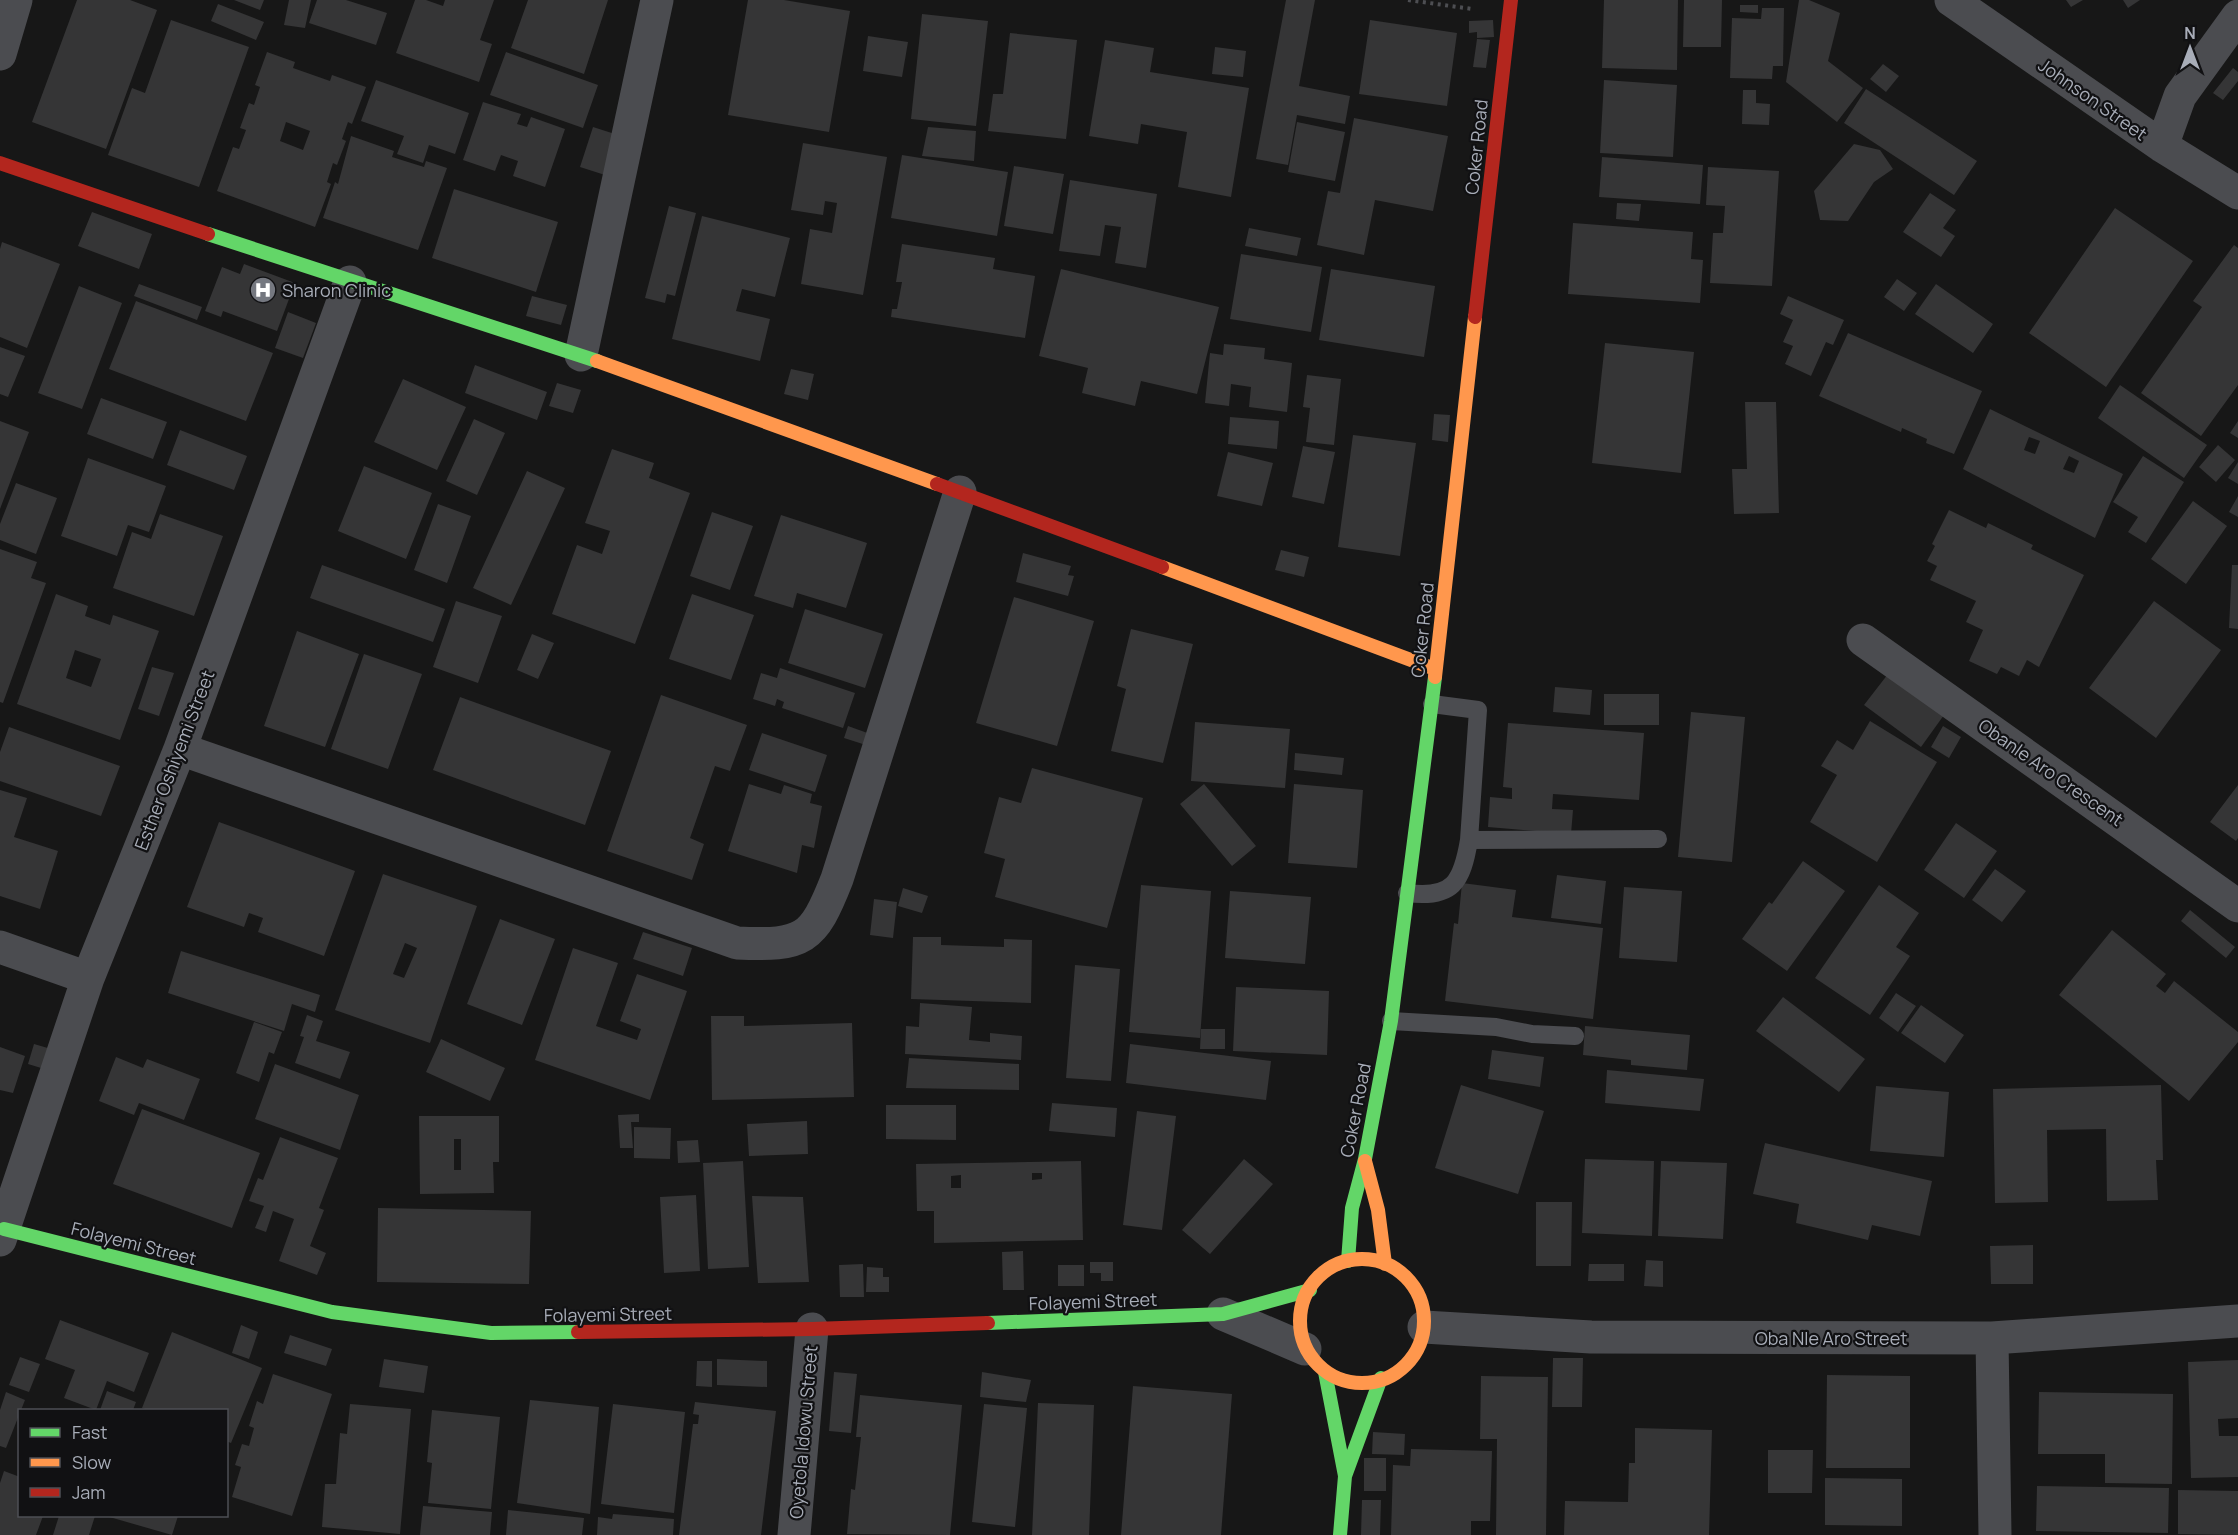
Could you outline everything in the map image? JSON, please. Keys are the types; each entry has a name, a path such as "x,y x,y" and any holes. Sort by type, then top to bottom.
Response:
{"street":[{"path":"0,54 16,0"},
{"path":"581,355 657,0"},
{"name":"Johnson Street","path":"1951,0 2162,146 2238,193"},
{"name":"Coker Road","path":"1348,1261 1352,1208 1365,1159 1390,1021 1432,704 1510,7"},
{"path":"2162,146 2180,96 2238,16"},
{"path":"0,163 350,282 581,355 960,492 1436,669"},
{"name":"Esther Oshiyemi Street","path":"2,1234 88,978 180,749 350,282"},
{"path":"180,749 737,943 772,945 808,934 823,915 837,879 960,492"},
{"name":"Obanle Aro Crescent","path":"1863,640 2238,906"},
{"path":"0,947 88,978"},
{"path":"1365,1159 1378,1210 1385,1264"},
{"name":"Folayemi Street","path":"2,1234 332,1312 491,1333 812,1329 1223,1314 1285,1299 1310,1290"},
{"path":"1223,1314 1315,1361 1356,1383 1372,1383 1402,1369 1413,1357 1420,1343 1424,1327 1422,1307 1415,1289 1402,1275 1385,1264 1366,1260 1348,1261 1330,1268 1315,1280 1300,1311 1299,1328 1315,1361 1345,1476"},
{"name":"Oba Nle Aro Street","path":"1424,1327 1591,1337 1992,1338 2238,1321"},
{"name":"Oyetola Idowu Street","path":"794,1535 812,1329"},
{"path":"1992,1338 1995,1535"},
{"path":"1340,1535 1345,1476 1382,1378"}],"lane":[{"path":"1407,892 1429,896 1449,890 1465,866 1469,840 1478,710 1432,704"},
{"path":"1469,840 1658,839"},
{"path":"1390,1021 1496,1027 1532,1034 1575,1036"}],"path":[{"path":"1408,0 1510,7"}],"building":[{"path":"77,0 130,0 157,10 106,149 32,122"},
{"path":"234,0 264,0 260,10"},
{"path":"289,0 311,0 305,28 284,25"},
{"path":"317,0 346,0 387,13 376,45 309,23"},
{"path":"415,0 426,0 443,6 445,0 494,0 480,40 492,44 479,82 396,53"},
{"path":"528,0 608,0 584,74 511,48"},
{"path":"748,0 784,0 850,11 829,132 728,115"},
{"path":"1286,0 1315,0 1299,86 1350,96 1345,124 1297,115 1288,165 1256,159"},
{"path":"1604,0 1678,0 1677,70 1602,68"},
{"path":"1684,0 1722,0 1721,47 1683,47"},
{"path":"1799,0 1809,0 1840,13 1828,61 1863,88 1837,122 1786,82"},
{"path":"2066,0 2083,0 2071,7"},
{"path":"2123,0 2140,0 2128,8"},
{"path":"218,4 264,22 256,40 211,21"},
{"path":"1740,5 1758,5 1758,13 1740,12"},
{"path":"1762,8 1784,8 1783,66 1773,66 1772,79 1730,78 1732,18 1761,19"},
{"path":"922,14 988,21 976,126 911,119"},
{"path":"171,20 249,47 199,187 108,155 132,88 145,93"},
{"path":"1370,20 1457,33 1447,106 1359,94"},
{"path":"1493,20 1494,37 1477,38 1477,32 1469,33 1469,21"},
{"path":"1010,33 1077,40 1066,139 988,131 993,94 1003,94"},
{"path":"868,36 908,42 902,77 863,71"},
{"path":"1477,39 1490,40 1486,68 1473,67"},
{"path":"1105,40 1154,48 1150,72 1249,88 1231,197 1178,187 1187,132 1141,124 1138,144 1089,136"},
{"path":"1215,47 1246,51 1243,77 1212,74"},
{"path":"267,52 295,62 293,68 330,81 332,75 366,87 352,124 348,122 342,139 346,141 337,165 333,163 327,182 331,184 315,227 217,191 233,147 239,149 246,130 240,128 249,103 254,105 260,87 255,85","holes":["286,122 310,131 303,150 280,141"]},
{"path":"506,52 598,85 583,128 490,95"},
{"path":"1883,64 1899,76 1886,92 1870,79"},
{"path":"2233,68 2238,72 2238,81 2223,100 2213,93"},
{"path":"376,80 469,113 455,154 429,145 423,163 397,154 404,136 361,121"},
{"path":"1604,80 1677,85 1673,157 1600,153"},
{"path":"1866,89 1977,161 1954,195 1844,123"},
{"path":"1743,90 1756,90 1756,103 1770,104 1769,125 1742,124"},
{"path":"483,102 521,114 517,124 527,127 531,117 565,129 545,187 513,176 518,161 501,155 495,171 463,160"},
{"path":"1354,118 1448,136 1433,211 1375,200 1364,255 1317,245 1328,191 1340,193"},
{"path":"1297,122 1345,132 1335,181 1288,172"},
{"path":"593,127 618,135 605,175 580,167"},
{"path":"928,127 976,131 974,161 922,156"},
{"path":"351,136 394,151 392,157 424,167 426,161 447,168 418,250 323,218 335,182 338,184"},
{"path":"803,143 887,157 863,295 801,284 810,229 832,233 837,203 825,201 823,215 791,210"},
{"path":"1854,144 1880,150 1893,169 1874,182 1848,221 1820,220 1814,191"},
{"path":"902,155 1008,172 997,236 891,218"},
{"path":"1602,157 1703,165 1700,204 1599,197"},
{"path":"1014,166 1064,174 1053,234 1004,226"},
{"path":"1708,167 1779,171 1772,286 1710,283 1713,233 1723,233 1725,206 1706,205"},
{"path":"1070,180 1157,194 1146,268 1115,263 1121,227 1105,225 1100,256 1059,251"},
{"path":"454,189 558,222 536,292 432,258"},
{"path":"1930,193 1956,210 1943,228 1955,236 1941,257 1903,232"},
{"path":"1617,203 1641,204 1639,221 1616,219"},
{"path":"669,206 696,213 675,296 667,294 665,303 645,298"},
{"path":"2115,208 2193,261 2106,387 2029,333"},
{"path":"92,212 152,234 139,269 78,246"},
{"path":"702,216 790,238 775,297 742,289 736,311 770,319 760,361 672,339"},
{"path":"1573,223 1693,232 1691,259 1703,260 1700,303 1568,294"},
{"path":"1249,228 1301,238 1297,256 1245,246"},
{"path":"2,242 60,264 27,348 0,337 0,249"},
{"path":"902,244 995,258 993,269 1035,276 1025,338 891,317 892,309 897,309 902,282 896,282"},
{"path":"2234,245 2238,248 2238,385 2201,436 2141,393 2202,307 2193,301"},
{"path":"1241,254 1322,267 1311,332 1230,319"},
{"path":"244,264 295,283 277,331 223,311 221,317 205,311 222,267 240,274"},
{"path":"1061,269 1219,307 1197,394 1141,381 1135,406 1082,393 1088,368 1039,356"},
{"path":"1331,269 1435,286 1424,357 1319,340"},
{"path":"1897,279 1917,293 1904,311 1884,297"},
{"path":"139,284 202,307 197,320 134,296"},
{"path":"1936,284 1993,324 1973,353 1915,314"},
{"path":"79,286 122,303 82,409 38,393"},
{"path":"532,296 567,305 561,325 526,316"},
{"path":"1788,296 1844,320 1833,345 1826,342 1811,376 1785,364 1793,346 1783,342 1793,320 1780,314"},
{"path":"136,301 273,353 246,421 109,369"},
{"path":"288,312 316,323 303,358 275,348"},
{"path":"1848,333 1982,391 1954,454 1926,443 1927,439 1902,428 1901,432 1819,396"},
{"path":"1605,343 1694,352 1681,473 1592,463"},
{"path":"1224,344 1265,348 1264,359 1292,363 1287,412 1249,407 1251,387 1231,384 1229,406 1205,403 1210,353 1223,355"},
{"path":"0,347 25,356 8,397 0,394"},
{"path":"475,365 547,392 537,420 465,393"},
{"path":"791,369 814,374 808,400 784,394"},
{"path":"1307,375 1341,379 1334,445 1306,442 1310,408 1303,407"},
{"path":"403,379 466,407 437,470 374,442"},
{"path":"557,383 581,390 573,413 549,406"},
{"path":"2120,385 2207,445 2184,478 2098,418"},
{"path":"101,398 167,422 153,459 87,434"},
{"path":"1745,402 1776,402 1779,513 1734,514 1732,469 1747,469"},
{"path":"1990,409 2123,474 2095,538 1963,469","holes":["2029,437 2040,441 2035,454 2024,450","2069,456 2079,461 2074,473 2063,469"]},
{"path":"1434,414 1450,415 1448,442 1432,440"},
{"path":"1230,417 1279,421 1277,449 1228,444"},
{"path":"474,419 505,433 477,495 446,481"},
{"path":"0,421 29,432 0,509"},
{"path":"2238,421 2238,438 2230,433"},
{"path":"180,430 247,456 234,490 167,465"},
{"path":"1353,435 1416,443 1400,556 1338,547"},
{"path":"2218,445 2235,460 2216,482 2199,467"},
{"path":"1303,446 1335,452 1324,504 1292,497"},
{"path":"612,449 654,463 649,478 690,493 635,644 552,614 577,545 602,554 610,531 585,523"},
{"path":"1228,452 1273,463 1262,506 1217,496"},
{"path":"2143,456 2184,482 2146,543 2128,532 2138,517 2113,502"},
{"path":"88,458 166,486 149,532 128,525 117,556 61,536"},
{"path":"2238,462 2238,484 2228,478"},
{"path":"364,466 432,493 406,559 338,531"},
{"path":"527,471 565,488 511,605 473,588"},
{"path":"16,483 57,498 36,554 0,540 0,524"},
{"path":"2238,496 2238,517 2229,512"},
{"path":"2193,501 2227,526 2186,584 2151,559"},
{"path":"438,504 471,516 447,583 414,570"},
{"path":"1949,510 1986,528 1988,523 2033,545 2031,549 2084,575 2039,667 2027,660 2019,676 2001,667 1997,674 1969,661 1983,630 1966,622 1976,601 1930,580 1937,566 1927,561 1935,546 1932,544"},
{"path":"712,512 753,526 730,590 690,576"},
{"path":"160,514 223,536 194,616 113,588 132,532 151,539"},
{"path":"781,515 867,543 846,608 797,593 793,608 754,596"},
{"path":"0,549 37,562 31,578 46,583 3,703 0,702"},
{"path":"1281,550 1309,557 1304,577 1275,570"},
{"path":"1023,553 1071,566 1068,575 1074,576 1068,596 1016,582"},
{"path":"322,565 445,609 433,642 310,598"},
{"path":"2232,565 2238,565 2238,629 2229,628"},
{"path":"56,594 88,606 85,616 110,625 113,615 159,631 120,740 17,704","holes":["75,650 101,659 91,687 66,678"]},
{"path":"692,594 754,615 731,680 669,659"},
{"path":"1014,597 1094,621 1057,746 976,723"},
{"path":"456,601 502,616 478,683 433,667"},
{"path":"2154,601 2221,650 2156,738 2089,688"},
{"path":"805,609 883,634 865,688 788,663"},
{"path":"1131,629 1193,644 1163,763 1111,751 1126,689 1117,686"},
{"path":"297,631 359,654 325,747 264,726"},
{"path":"532,634 554,643 538,679 517,670"},
{"path":"364,654 422,674 388,769 331,749"},
{"path":"152,667 174,673 159,716 138,709"},
{"path":"780,668 855,693 843,728 782,708 784,702 777,699 775,706 753,699 761,673 777,678"},
{"path":"1888,674 1944,715 1921,747 1864,705"},
{"path":"1555,687 1592,690 1590,715 1553,712"},
{"path":"1604,694 1659,694 1659,725 1604,725"},
{"path":"661,695 747,725 730,771 715,766 690,838 704,844 692,880 607,851"},
{"path":"460,697 611,751 585,825 433,770"},
{"path":"1691,712 1745,717 1732,862 1678,857"},
{"path":"1870,721 1937,762 1877,862 1810,822 1837,775 1821,766 1837,740 1853,750"},
{"path":"1195,722 1290,729 1285,788 1191,781"},
{"path":"1508,723 1644,733 1639,800 1553,794 1552,809 1573,810 1571,834 1488,827 1490,797 1512,799 1512,788 1503,787"},
{"path":"848,726 873,735 869,746 844,738"},
{"path":"1943,726 1961,737 1949,758 1931,747"},
{"path":"9,727 120,766 101,816 0,781 0,752"},
{"path":"762,733 827,755 815,792 749,770"},
{"path":"1295,753 1344,758 1342,775 1294,770"},
{"path":"1032,768 1143,798 1107,928 995,897 1005,859 984,853 999,797 1021,803"},
{"path":"749,784 781,794 784,785 812,794 810,803 822,806 814,848 802,845 797,873 728,851"},
{"path":"1204,784 1256,846 1232,866 1180,804"},
{"path":"1294,784 1363,790 1357,868 1288,863"},
{"path":"2238,785 2238,838 2236,841 2210,822"},
{"path":"0,790 27,798 14,837 58,851 40,909 0,896"},
{"path":"219,822 355,871 324,956 258,932 263,918 249,913 244,927 187,907"},
{"path":"1956,823 1997,851 1964,898 1924,870"},
{"path":"1803,861 1845,891 1787,971 1742,939 1769,902 1772,904"},
{"path":"1995,869 2026,891 2002,922 1972,900"},
{"path":"383,874 477,906 430,1043 335,1010","holes":["405,943 417,948 404,978 393,974"]},
{"path":"1557,875 1606,881 1601,924 1551,918"},
{"path":"1462,883 1516,890 1512,917 1603,928 1593,1019 1445,1001 1454,923 1458,924"},
{"path":"1141,885 1211,891 1200,1038 1129,1032"},
{"path":"1879,885 1919,913 1896,947 1910,956 1870,1015 1815,978"},
{"path":"1624,887 1682,891 1677,962 1619,958"},
{"path":"903,888 928,896 922,913 898,906"},
{"path":"1230,891 1311,897 1305,964 1225,958"},
{"path":"874,899 897,902 893,938 870,935"},
{"path":"2190,910 2235,947 2226,958 2181,921"},
{"path":"500,919 555,939 522,1025 467,1004"},
{"path":"2112,930 2166,974 2156,986 2165,993 2174,981 2238,1032 2238,1042 2189,1101 2059,995"},
{"path":"643,932 692,948 683,976 633,959"},
{"path":"913,937 941,937 941,945 1004,947 1004,939 1032,940 1031,1003 911,999"},
{"path":"573,948 618,963 596,1026 637,1040 641,1029 620,1021 637,974 687,991 650,1100 535,1060"},
{"path":"181,951 320,995 315,1012 292,1004 284,1031 168,993"},
{"path":"1075,965 1120,969 1111,1081 1066,1078"},
{"path":"1236,987 1329,991 1327,1055 1233,1051"},
{"path":"1896,993 1916,1006 1898,1032 1879,1018"},
{"path":"1783,997 1865,1059 1839,1092 1756,1031"},
{"path":"920,1003 972,1007 969,1040 990,1042 990,1033 1022,1036 1021,1060 905,1054 906,1026 919,1027"},
{"path":"1921,1005 1964,1035 1945,1063 1901,1033"},
{"path":"307,1015 323,1021 316,1041 350,1052 340,1079 295,1063 304,1037 300,1036"},
{"path":"711,1016 744,1016 744,1026 852,1023 854,1097 712,1100"},
{"path":"254,1022 282,1032 274,1054 269,1052 259,1082 236,1073"},
{"path":"1585,1026 1690,1035 1687,1070 1631,1065 1631,1060 1583,1055"},
{"path":"1201,1029 1225,1029 1225,1049 1200,1049"},
{"path":"441,1039 505,1068 490,1101 426,1072"},
{"path":"34,1044 58,1051 51,1071 28,1064"},
{"path":"1130,1044 1271,1061 1266,1100 1126,1083"},
{"path":"0,1047 25,1056 13,1093 0,1090"},
{"path":"1492,1050 1544,1057 1540,1087 1488,1079"},
{"path":"116,1057 143,1068 147,1059 200,1079 184,1120 139,1103 134,1115 99,1101"},
{"path":"909,1058 1019,1064 1019,1090 906,1088"},
{"path":"275,1064 359,1095 340,1150 255,1119"},
{"path":"1607,1070 1704,1079 1700,1111 1605,1103"},
{"path":"1461,1085 1544,1111 1518,1194 1435,1168"},
{"path":"2161,1085 2163,1160 2156,1160 2158,1200 2107,1201 2106,1129 2047,1130 2048,1202 1995,1203 1993,1089"},
{"path":"1876,1086 1949,1092 1944,1157 1870,1151"},
{"path":"1052,1103 1117,1108 1115,1137 1049,1131"},
{"path":"886,1105 956,1105 956,1140 886,1139"},
{"path":"142,1109 260,1153 232,1228 113,1184"},
{"path":"1137,1111 1176,1116 1162,1230 1123,1225"},
{"path":"639,1114 639,1122 631,1122 633,1148 620,1148 618,1115"},
{"path":"419,1116 499,1116 499,1162 493,1162 494,1193 420,1194","holes":["454,1139 461,1139 461,1170 454,1170"]},
{"path":"807,1121 808,1154 749,1156 747,1124"},
{"path":"634,1127 671,1128 670,1159 634,1158"},
{"path":"280,1137 338,1158 319,1208 324,1210 310,1246 326,1253 317,1275 279,1261 294,1219 273,1211 266,1232 255,1228 264,1206 249,1201 258,1178 263,1180"},
{"path":"698,1140 700,1162 678,1163 677,1141"},
{"path":"1765,1143 1932,1181 1920,1236 1872,1225 1868,1240 1796,1223 1799,1204 1753,1194"},
{"path":"1244,1159 1273,1184 1210,1254 1182,1230"},
{"path":"1585,1159 1654,1161 1652,1236 1582,1233"},
{"path":"743,1161 749,1267 708,1269 703,1163"},
{"path":"1081,1161 1083,1240 934,1243 934,1211 917,1211 916,1164","holes":["1032,1173 1042,1173 1042,1179 1032,1180","961,1175 961,1188 951,1188 951,1176"]},
{"path":"1661,1161 1727,1163 1723,1239 1658,1236"},
{"path":"696,1195 700,1271 664,1273 660,1197"},
{"path":"752,1196 803,1197 809,1282 758,1283"},
{"path":"1536,1202 1572,1202 1571,1266 1536,1266"},
{"path":"378,1208 531,1211 529,1284 377,1282"},
{"path":"2033,1245 2033,1284 1991,1284 1990,1246"},
{"path":"1023,1251 1024,1290 1003,1290 1002,1252"},
{"path":"1646,1260 1663,1261 1663,1287 1644,1286"},
{"path":"1090,1262 1113,1262 1113,1281 1101,1281 1101,1273 1090,1273"},
{"path":"863,1264 864,1297 840,1297 839,1265"},
{"path":"1589,1264 1624,1264 1624,1281 1588,1281"},
{"path":"1058,1265 1084,1265 1084,1286 1058,1286"},
{"path":"867,1267 883,1268 883,1277 889,1277 889,1292 866,1292"},
{"path":"60,1320 149,1353 134,1392 107,1381 96,1409 64,1398 75,1370 45,1359"},
{"path":"241,1325 258,1332 249,1359 232,1353"},
{"path":"172,1332 262,1368 231,1443 228,1442 228,1409 142,1408"},
{"path":"290,1335 332,1349 326,1366 284,1353"},
{"path":"20,1357 40,1364 29,1392 9,1385"},
{"path":"1553,1358 1583,1358 1582,1407 1552,1407"},
{"path":"384,1359 428,1366 424,1393 379,1387"},
{"path":"717,1359 767,1361 767,1387 717,1385"},
{"path":"2238,1360 2238,1418 2218,1419 2219,1436 2238,1436 2238,1477 2191,1478 2188,1362"},
{"path":"697,1361 712,1361 712,1387 696,1386"},
{"path":"834,1372 857,1374 851,1433 829,1431"},
{"path":"982,1372 1031,1380 1026,1402 980,1397"},
{"path":"273,1374 332,1394 292,1516 232,1497 241,1467 235,1465 242,1444 249,1446 254,1428 249,1426 257,1401 263,1404"},
{"path":"1827,1375 1910,1376 1910,1468 1826,1468"},
{"path":"1481,1376 1548,1377 1546,1535 1496,1535 1497,1439 1480,1439"},
{"path":"1133,1386 1232,1394 1221,1535 1121,1535"},
{"path":"107,1391 136,1402 133,1409 100,1409"},
{"path":"6,1392 25,1400 21,1409 18,1409 18,1418 6,1448 0,1446 0,1410"},
{"path":"2039,1392 2173,1394 2172,1484 2105,1483 2105,1454 2038,1454"},
{"path":"860,1395 962,1405 950,1535 847,1534 851,1489 855,1490 861,1437 856,1437"},
{"path":"530,1400 599,1407 590,1514 517,1503"},
{"path":"695,1402 776,1411 761,1535 679,1535 693,1424 698,1424 699,1415 693,1414"},
{"path":"1038,1403 1094,1405 1089,1535 1032,1535"},
{"path":"350,1404 411,1409 400,1534 322,1527 325,1484 336,1484 340,1433 347,1434"},
{"path":"613,1404 685,1412 674,1513 601,1504"},
{"path":"984,1404 1027,1408 1015,1527 972,1522"},
{"path":"432,1410 500,1417 491,1509 428,1503 432,1463 427,1462"},
{"path":"1635,1428 1712,1430 1709,1535 1564,1535 1565,1501 1628,1502 1629,1463 1635,1463"},
{"path":"1373,1432 1405,1434 1404,1455 1372,1454"},
{"path":"1411,1449 1492,1451 1490,1521 1471,1521 1471,1535 1391,1535 1393,1465 1410,1466"},
{"path":"1768,1450 1813,1450 1812,1493 1768,1493"},
{"path":"1364,1458 1386,1458 1386,1491 1364,1491"},
{"path":"4,1471 18,1476 18,1517 43,1517 36,1535 0,1535 0,1483"},
{"path":"1825,1478 1902,1479 1902,1526 1825,1525"},
{"path":"2037,1486 2169,1488 2168,1533 2036,1531"},
{"path":"2178,1490 2238,1491 2238,1535 2178,1534"},
{"path":"1362,1500 1381,1500 1380,1535 1361,1535"},
{"path":"423,1506 492,1512 490,1535 420,1535"},
{"path":"508,1510 584,1518 582,1535 506,1535"},
{"path":"613,1514 674,1519 673,1535 597,1535 598,1517 612,1519"},
{"path":"59,1517 95,1517 89,1535 53,1535"},
{"path":"109,1517 178,1517 172,1535"}],"traffic: fast":[{"path":"208,234 597,361"},
{"path":"1348,1261 1352,1208 1365,1159 1391,1021 1435,677"},
{"path":"4,1229 332,1312 491,1333 578,1332"},
{"path":"988,1323 1223,1314 1310,1290"},
{"path":"1325,1372 1345,1476 1340,1535"},
{"path":"1345,1476 1381,1378"}],"traffic: slow":[{"path":"1435,677 1475,317"},
{"path":"597,361 937,484"},
{"path":"1162,567 1435,669"},
{"path":"1365,1161 1378,1210 1385,1264"},
{"path":"1362,1259 1386,1264 1406,1277 1419,1297 1424,1321 1419,1345 1406,1365 1386,1378 1362,1383 1338,1378 1318,1365 1305,1345 1300,1321 1305,1297 1318,1277 1338,1264 1362,1259"}],"traffic: jam":[{"path":"1475,317 1511,0"},
{"path":"0,163 208,234"},
{"path":"937,484 1162,567"},
{"path":"578,1332 812,1329 988,1323"}],"place":[{"name":"Sharon Clinic","path":"263,290"}]}
